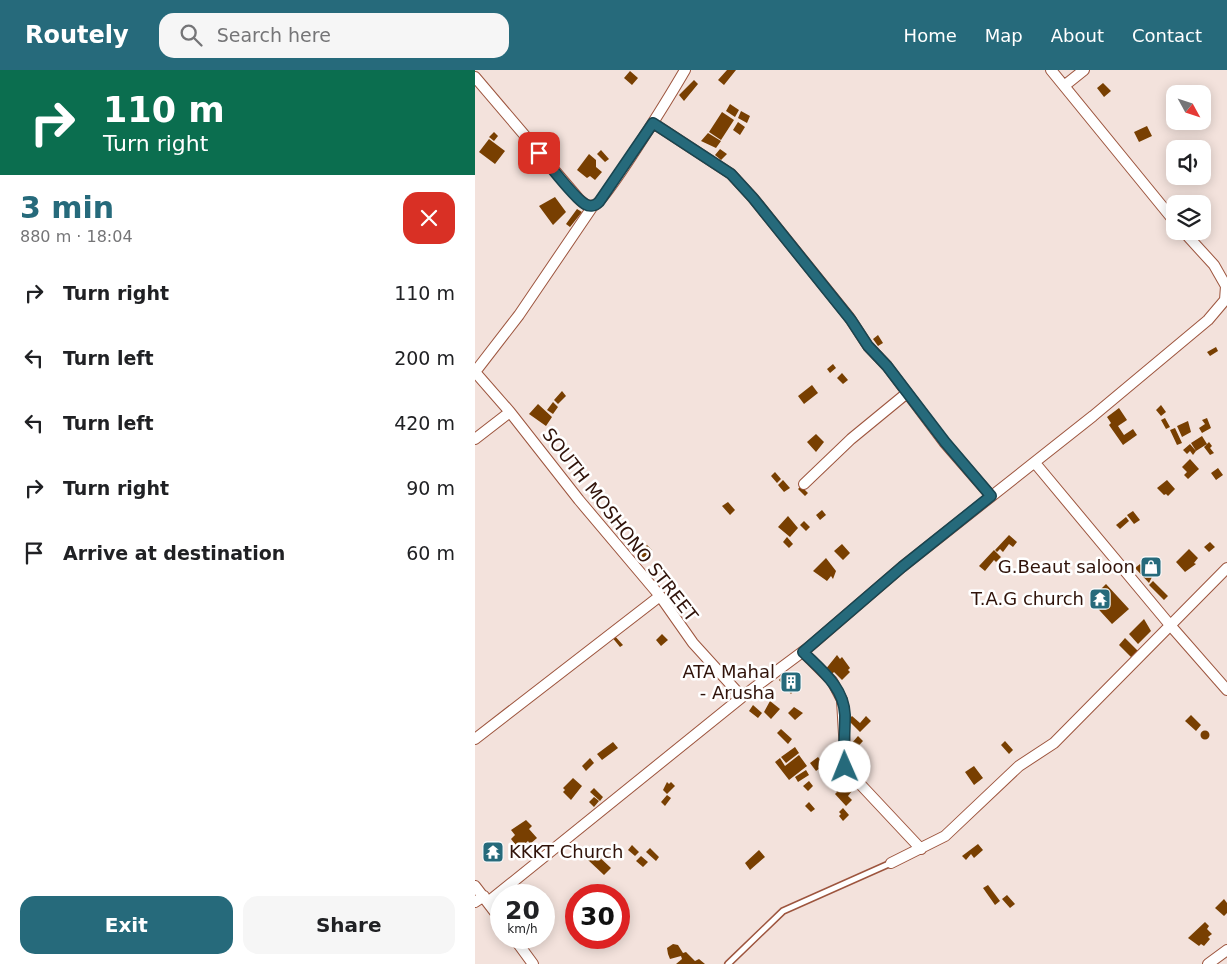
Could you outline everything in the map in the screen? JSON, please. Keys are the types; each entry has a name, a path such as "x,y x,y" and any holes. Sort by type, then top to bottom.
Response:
{"street":[{"path":"475,372 519,315 593,206 599,202 653,123 685,70"},
{"path":"1051,70 1166,211"},
{"path":"1065,86 1084,70"},
{"path":"475,77 578,198 587,205 593,206"},
{"path":"653,123 720,166 737,180 786,237 851,320 868,346 965,468 991,496"},
{"path":"475,886 482,900 742,696 803,652 902,567 1035,462 1208,320 1225,300 1227,288 1214,265 1191,240"},
{"name":"SOUTH MOSHONO STREET","path":"475,372 510,412 579,500 660,596 693,643 742,696"},
{"path":"804,484 851,439 907,393"},
{"path":"475,439 510,412"},
{"path":"1035,462 1170,625 1227,690"},
{"path":"891,863 945,836 1019,766 1059,738 1227,568"},
{"path":"475,739 660,596"},
{"path":"803,652 832,681 842,700 846,769 921,849"},
{"path":"522,949 533,964"},
{"path":"1207,964 1227,950"}],"lane":[{"path":"728,964 783,911 891,863"}],"building":[{"path":"727,70 736,70 724,85 718,80"},
{"path":"630,71 638,78 632,85 624,78"},
{"path":"694,80 698,84 684,101 679,95"},
{"path":"1103,83 1111,91 1104,97 1097,88"},
{"path":"730,104 739,110 735,117 726,111"},
{"path":"741,111 750,116 747,123 738,118"},
{"path":"722,112 734,120 721,140 709,132"},
{"path":"738,122 745,127 740,135 733,130"},
{"path":"1147,126 1152,136 1139,142 1134,132"},
{"path":"494,132 498,136 494,141 489,137"},
{"path":"708,133 721,141 716,148 701,141"},
{"path":"489,139 505,151 495,164 479,152"},
{"path":"720,149 727,154 721,160 715,155"},
{"path":"601,150 609,159 605,162 597,154"},
{"path":"589,154 596,160 596,167 602,172 595,180 590,176 587,178 577,170"},
{"path":"555,197 566,212 553,225 539,206"},
{"path":"577,209 582,212 570,227 566,224"},
{"path":"878,335 883,343 878,346 873,339"},
{"path":"1216,347 1218,351 1210,356 1207,352"},
{"path":"833,364 836,368 830,373 827,369"},
{"path":"842,373 848,380 843,384 837,378"},
{"path":"812,385 818,393 804,404 798,396"},
{"path":"562,391 566,396 558,404 554,400"},
{"path":"553,402 558,407 553,414 547,410"},
{"path":"538,404 552,417 546,426 529,414"},
{"path":"1161,405 1166,412 1161,416 1156,410"},
{"path":"1119,408 1127,420 1118,426 1124,435 1133,429 1137,435 1123,445 1109,425 1111,423 1107,417"},
{"path":"1165,418 1170,427 1166,429 1161,420"},
{"path":"1207,418 1211,428 1202,433 1199,428 1205,424 1202,420"},
{"path":"1188,421 1191,432 1182,437 1177,426"},
{"path":"1175,428 1182,443 1177,445 1170,430"},
{"path":"816,434 824,442 816,452 807,442"},
{"path":"1202,436 1207,444 1196,451 1191,443"},
{"path":"1209,442 1212,446 1210,448 1214,453 1210,455 1204,447"},
{"path":"1190,444 1196,451 1193,455 1190,451 1187,454 1183,450"},
{"path":"1190,459 1199,469 1188,479 1184,475 1187,472 1182,467"},
{"path":"1218,468 1223,475 1216,480 1211,473"},
{"path":"775,472 781,479 777,483 771,476"},
{"path":"783,480 790,488 784,492 778,485"},
{"path":"1167,480 1175,489 1168,496 1164,495 1157,488"},
{"path":"801,486 808,493 805,496 798,489"},
{"path":"728,502 735,510 730,515 722,506"},
{"path":"822,510 826,515 820,520 816,515"},
{"path":"1133,511 1140,520 1134,524 1127,515"},
{"path":"788,516 798,528 790,537 778,527"},
{"path":"1126,517 1129,521 1120,529 1116,525"},
{"path":"804,521 810,527 806,531 800,525"},
{"path":"1009,535 1017,542 1013,547 1009,544 1003,552 1000,549 997,552 995,550"},
{"path":"787,537 793,544 789,548 783,542"},
{"path":"1210,542 1215,547 1209,552 1204,547"},
{"path":"842,544 850,553 843,560 834,551"},
{"path":"647,545 652,550 644,558 639,554"},
{"path":"1189,549 1198,558 1194,563 1196,564 1185,572 1176,562"},
{"path":"994,550 1001,557 996,562 994,560 985,571 979,566"},
{"path":"826,558 836,571 833,579 831,576 827,581 813,571"},
{"path":"1140,564 1152,577 1149,583 1135,568"},
{"path":"1153,581 1168,596 1164,600 1149,585"},
{"path":"1106,584 1129,609 1112,624 1090,600"},
{"path":"1144,619 1151,631 1138,644 1129,634"},
{"path":"613,634 623,645 620,647 611,636"},
{"path":"662,634 668,640 661,646 656,640"},
{"path":"1125,638 1138,651 1132,658 1119,645"},
{"path":"837,655 840,659 842,657 850,668 848,670 850,672 842,680 834,672 831,675 825,670"},
{"name":"ATA Mahal - Arusha","path":"785,673 795,675 801,680 791,694 779,680"},
{"path":"770,701 780,709 771,719 764,712"},
{"path":"753,705 762,713 758,718 749,711"},
{"path":"794,707 803,713 795,720 788,713"},
{"path":"1191,715 1201,725 1196,731 1185,721"},
{"path":"852,716 860,723 866,716 871,721 860,732 848,720"},
{"path":"781,729 792,739 788,744 777,733"},
{"path":"1205,731 1209,735 1205,739 1201,735"},
{"path":"858,736 863,741 853,752 848,747 849,742 851,744"},
{"path":"1005,741 1013,750 1009,754 1001,745"},
{"path":"613,742 618,748 602,760 597,754"},
{"path":"795,747 799,753 786,763 781,757"},
{"path":"799,755 807,766 789,780 775,762 780,758 785,766"},
{"path":"818,757 824,765 816,771 810,763"},
{"path":"590,758 594,763 586,771 582,766"},
{"path":"974,766 983,778 974,785 965,772"},
{"path":"806,770 809,775 798,782 795,777"},
{"path":"573,778 582,786 571,800 563,792 565,790 563,788"},
{"path":"809,781 813,786 808,791 803,786"},
{"path":"846,781 851,786 852,791 848,796 852,800 846,806 835,794 837,792 835,789"},
{"path":"667,782 669,784 671,782 675,786 667,794 663,790"},
{"path":"594,788 603,797 600,801 590,792"},
{"path":"667,795 671,798 665,806 661,802"},
{"path":"594,797 599,801 594,807 589,802"},
{"path":"809,802 815,809 811,812 805,806"},
{"path":"843,808 849,815 843,821 839,816 841,814 839,812"},
{"path":"526,820 532,826 529,829 537,838 530,844 528,841 519,849 511,839 515,835 511,830"},
{"path":"978,844 983,850 974,858 971,854 966,860 962,856"},
{"path":"632,845 639,852 635,856 628,850"},
{"path":"650,848 659,857 656,861 646,852"},
{"path":"759,850 765,857 750,870 745,863"},
{"path":"595,853 611,868 604,875 588,860"},
{"path":"641,856 648,862 643,867 636,861"},
{"path":"988,885 1000,901 995,905 983,888"},
{"path":"1007,895 1015,904 1010,908 1002,899"},
{"path":"1224,899 1227,903 1227,913 1224,916 1215,908"},
{"path":"1205,922 1209,926 1207,929 1212,934 1208,937 1210,939 1204,946 1201,944 1199,946 1188,938"},
{"path":"673,944 678,945 683,953 686,952 695,961 699,959 705,964 676,964 682,959 681,956 670,959 667,948"}],"place":[{"name":"G.Beaut saloon","path":"1151,567"},
{"name":"T.A.G church","path":"1100,599"},
{"name":"ATA Mahal - Arusha","path":"791,682"},
{"name":"KKKT Church","path":"493,852"}],"route":[{"path":"539,153 578,198 587,205 593,206 599,202 653,123 731,174 786,237 851,320 868,346 887,366 965,468 991,496 902,567 803,652 832,681 839,691 845,714 845,767"}]}
